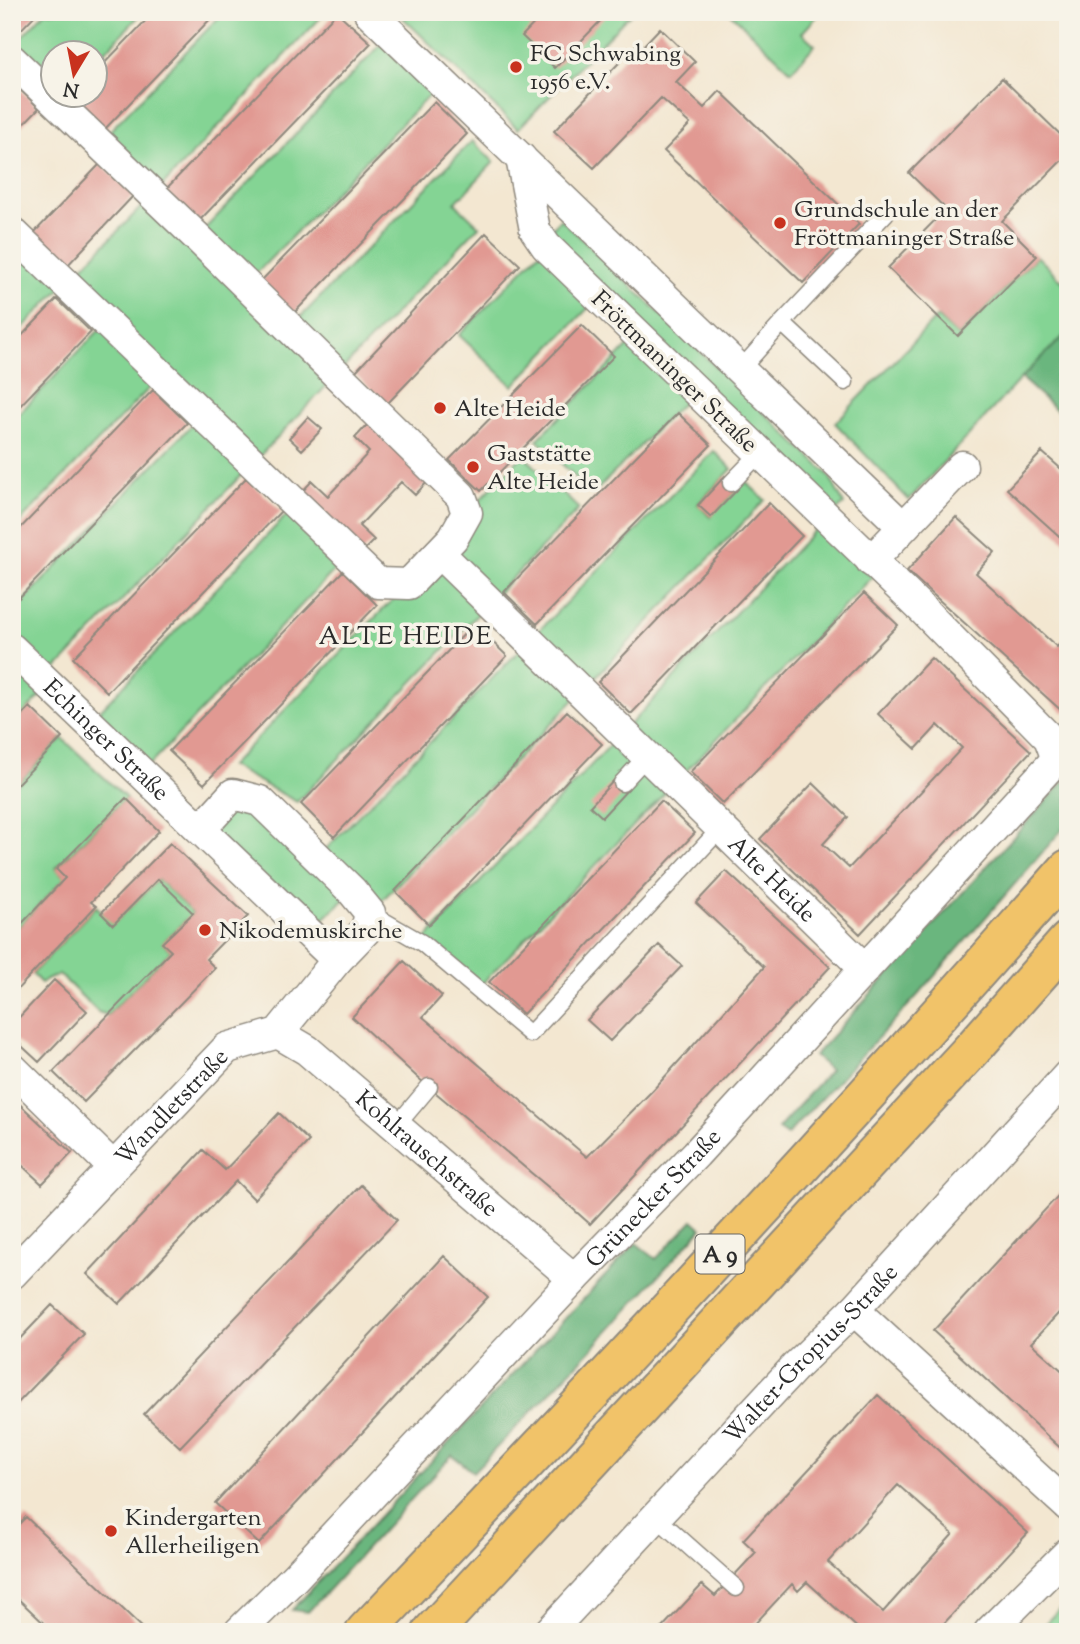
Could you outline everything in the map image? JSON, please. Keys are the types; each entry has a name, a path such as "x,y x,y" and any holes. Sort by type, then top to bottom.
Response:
{"highway":[{"name":"A 9","path":"365,1632 583,1403 962,989 1068,869"},
{"name":"A 9","path":"432,1632 975,1046 1068,941"}],"street":[{"name":"Fröttmaninger Straße","path":"369,12 902,526"},
{"path":"12,60 461,496 467,513 453,538 409,584 378,583 12,232"},
{"name":"Fröttmaninger Straße","path":"521,158 535,230 546,246 1049,738 1055,754"},
{"path":"871,561 962,466"},
{"name":"Alte Heide","path":"439,552 865,969"},
{"name":"Echinger Straße","path":"12,649 337,960"},
{"name":"Grünecker Straße","path":"239,1632 295,1577 574,1279 696,1154 1053,763 1055,754"},
{"path":"201,829 233,794 260,801 352,891 370,913 366,930 337,960 278,1033"},
{"name":"Kohlrauschstraße","path":"278,1033 307,1050 574,1279"},
{"name":"Wandletstraße","path":"12,1273 227,1048 278,1033"},
{"path":"12,1068 112,1166"},
{"name":"Walter-Gropius-Straße","path":"549,1632 796,1366 854,1310 1068,1075"},
{"path":"854,1310 1068,1506"},
{"path":"989,1632 1068,1553"}],"lane":[{"path":"739,371 886,213"},
{"path":"782,323 845,382"},
{"path":"732,482 760,453"},
{"path":"622,783 647,756"},
{"path":"370,913 422,943 530,1034 721,828"},
{"path":"397,1125 429,1087"},
{"path":"656,1517 736,1588"}],"green space":[{"path":"45,12 143,12 108,48 108,38 38,38 38,78 12,47"},
{"path":"224,12 326,12 154,195 197,237 391,34 442,82 245,285 290,328 472,141 494,162 455,203 479,226 46,680 51,686 12,725 12,613 202,414 162,375 12,530 12,421 107,322 66,283 12,339 12,233 67,283 153,195 99,142"},
{"name":"FC Schwabing 1956 e.V.","path":"397,12 632,12 518,129"},
{"path":"729,12 821,12 802,33 815,45 791,71"},
{"path":"561,219 828,474 844,504 836,511 546,234"},
{"path":"546,246 599,297 513,386 459,335"},
{"path":"1037,256 1068,287 1068,420 1021,378 909,500 835,423 937,317 958,336"},
{"path":"1068,332 1068,420 1021,378"},
{"path":"639,335 695,390 593,494 537,440"},
{"path":"714,451 732,469 698,504 710,517 745,481 765,500 370,913 352,892 309,933 201,829 233,794 318,857"},
{"path":"523,455 579,509 297,802 230,766 453,538 467,513"},
{"path":"297,504 349,555 142,773 89,722"},
{"path":"827,517 880,569 477,989 422,943"},
{"path":"62,738 126,798 56,868 65,878 12,934 12,789"},
{"path":"1068,777 1068,823 918,995 787,1135 778,1129 830,1070 814,1056"},
{"path":"158,879 193,913 163,943 171,951 108,1015 98,1012 59,974 41,983 32,974 96,906 113,924"},
{"path":"693,1220 702,1228 588,1353 473,1472 452,1455 308,1612 292,1610 636,1243 656,1259"},
{"path":"1068,1600 1068,1632 1037,1632"}],"building":[{"path":"12,12 38,12 12,39"},
{"path":"154,12 217,12 103,131 79,108 108,108 108,60"},
{"path":"337,12 371,43 197,223 164,191"},
{"path":"545,12 609,12 555,68 522,36"},
{"path":"660,28 695,62 676,82 704,108 720,91 859,224 803,283 664,151 690,124 661,98 594,168 554,131 637,44 641,48"},
{"path":"1002,78 1068,142 1068,154 1002,221 1037,256 958,336 888,268 946,209 909,173"},
{"path":"12,82 39,108 12,136"},
{"path":"434,102 467,134 293,314 260,282"},
{"path":"100,164 134,195 64,269 30,237"},
{"path":"486,233 520,265 387,404 354,373"},
{"path":"57,299 91,332 12,414 12,346"},
{"path":"582,325 614,356 481,491 449,460"},
{"path":"153,390 187,423 14,603 12,537"},
{"path":"678,413 711,445 537,624 504,592"},
{"path":"308,417 322,429 302,450 289,438"},
{"path":"369,423 429,480 415,495 401,482 359,526 374,540 359,555 298,496 312,481 328,496 369,452 355,438"},
{"path":"1042,452 1068,475 1068,544 1007,489"},
{"path":"725,476 738,489 711,517 698,505"},
{"path":"246,478 281,511 107,692 73,658"},
{"path":"769,503 802,536 631,714 598,682"},
{"path":"956,517 995,552 976,573 1057,647 1068,635 1068,708 1064,713 907,571"},
{"path":"343,571 377,605 204,784 169,751"},
{"path":"864,593 898,625 723,804 690,772"},
{"path":"474,624 507,656 334,837 301,804"},
{"path":"931,658 1031,751 860,934 760,839 813,783 848,817 823,844 849,868 962,748 938,725 916,749 878,714"},
{"path":"30,707 62,738 12,789 12,725"},
{"path":"567,711 602,744 429,925 395,891"},
{"path":"616,778 628,789 602,817 590,806"},
{"path":"126,798 159,831 91,902 96,906 12,995 12,934 65,878 56,869"},
{"path":"661,801 695,833 523,1014 489,982"},
{"path":"170,843 248,916 206,959 215,968 84,1102 53,1072 171,951 162,943 193,913 158,879 113,925 101,913"},
{"path":"726,871 830,967 590,1224 417,1077 352,1017 404,961 442,996 423,1017 587,1157 653,1090 764,967 696,903"},
{"path":"659,945 682,966 610,1041 587,1020"},
{"path":"54,980 87,1011 39,1062 12,1037 12,1025"},
{"path":"12,1097 72,1153 42,1184 12,1156"},
{"path":"279,1113 309,1141 254,1199 236,1181 119,1304 87,1274 203,1150 225,1170"},
{"path":"361,1185 397,1220 180,1447 144,1414"},
{"path":"1068,1185 1068,1303 1031,1343 1068,1376 1068,1455 933,1331"},
{"path":"444,1256 488,1297 259,1544 215,1503"},
{"path":"52,1305 84,1334 12,1409 12,1347"},
{"path":"878,1395 1028,1533 936,1632 862,1632 807,1582 798,1591 792,1584 751,1628 754,1632 658,1632 702,1585 715,1596 756,1552 743,1540","holes":["898,1485 953,1534 883,1612 828,1562"]},
{"path":"26,1517 147,1632 53,1632 12,1593 12,1531"}],"place":[{"name":"FC Schwabing 1956 e.V.","path":"516,67"},
{"name":"Grundschule an der Fröttmaninger Straße","path":"780,223"},
{"name":"Alte Heide","path":"440,408"},
{"name":"Gaststätte Alte Heide","path":"473,467"},
{"name":"Nikodemuskirche","path":"205,930"},
{"name":"Kindergarten Allerheiligen","path":"111,1531"}],"district":[{"name":"ALTE HEIDE","path":"406,635"}]}
